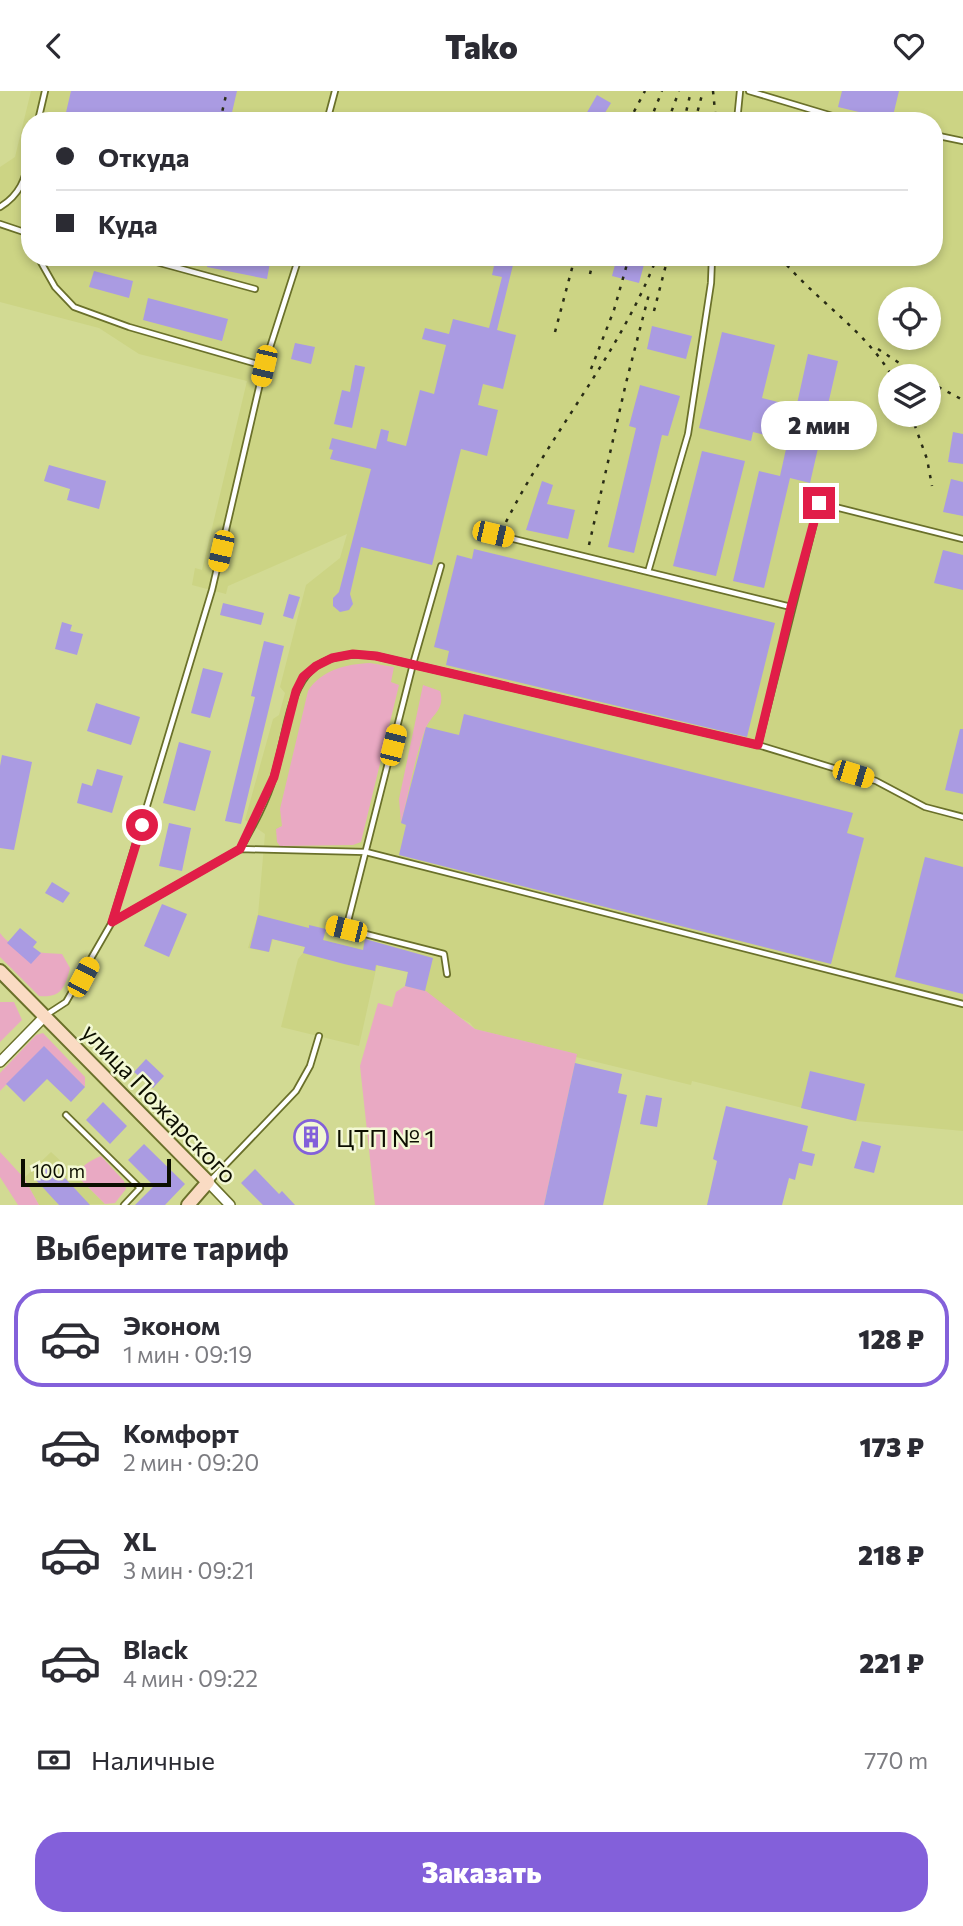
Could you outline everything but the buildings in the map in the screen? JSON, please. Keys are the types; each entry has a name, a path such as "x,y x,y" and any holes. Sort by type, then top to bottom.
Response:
{"street":[{"name":"улица Пожарского","path":"0,971 230,1205"},
{"path":"0,1062 45,1016"},
{"path":"188,1205 208,1182"}],"lane":[{"path":"40,112 45,91"},
{"path":"329,112 335,91"},
{"path":"738,112 740,91"},
{"path":"749,91 819,112"},
{"path":"943,137 963,141"},
{"path":"0,207 15,196 21,186"},
{"path":"0,224 21,230"},
{"path":"43,266 55,287 75,307 129,327 264,366"},
{"path":"171,266 255,289"},
{"path":"45,1016 66,1002 112,922 212,590 264,366 297,266"},
{"path":"648,572 688,434 712,266"},
{"path":"758,745 819,503 963,539"},
{"path":"493,534 791,607"},
{"path":"346,929 413,664 441,566"},
{"path":"240,849 274,777 296,691 303,677 323,662 353,654 413,664 758,745 876,781 925,807 963,817"},
{"path":"112,922 240,849 366,852 963,1004"},
{"path":"330,925 444,954 447,974"},
{"path":"208,1182 296,1091 310,1066 319,1036"},
{"path":"66,1115 140,1188 124,1205"}],"shaded area":[{"path":"31,91 963,91 963,1131 856,1121 692,1081 691,1085 475,1029 470,1023 405,986 408,972 377,965 359,1046 281,1027 298,959 305,947 273,939 269,952 248,948 258,915 265,834 245,820 273,719 279,715 285,693 280,687 306,585 340,558 347,534 228,586 226,594 192,585 195,568 202,570 247,381 139,354 99,328 0,302 0,167 15,157 21,132 21,266 943,266 943,112 26,112"},
{"path":"370,663 394,667 391,682 399,685 361,842 353,845 280,846 276,829 282,826 280,809 308,691 320,678 335,669"},
{"path":"423,685 440,691 441,703 427,725 421,741 401,823 399,799"},
{"path":"0,933 20,948 62,954 70,968 61,990 52,995 39,996 0,957"},
{"path":"405,986 426,991 475,1029 577,1054 544,1205 375,1205 360,1066 378,1003 392,1007 396,992"},
{"path":"0,1002 14,1002 22,1020 0,1042"},
{"path":"43,1033 85,1077 85,1087 44,1047 0,1091 0,1073 36,1035"},
{"path":"0,1152 24,1178 39,1205 18,1205 0,1177"},
{"path":"51,1152 105,1204 39,1205 24,1178"},
{"path":"101,1156 124,1181 126,1189 115,1203 105,1204 78,1177 83,1166"}],"railway":[{"path":"222,112 227,91"},
{"path":"634,112 645,91"},
{"path":"654,112 662,91"},
{"path":"671,112 679,91"},
{"path":"686,112 691,91"},
{"path":"697,112 703,91"},
{"path":"713,91 715,112"},
{"path":"555,332 573,266"},
{"path":"590,274 592,266"},
{"path":"591,369 614,310 626,266"},
{"path":"506,522 524,488 624,326 653,266"},
{"path":"654,311 666,266"},
{"path":"788,266 867,343 884,364"},
{"path":"589,545 649,294"},
{"path":"880,350 901,364"},
{"path":"941,388 963,400"},
{"path":"915,427 927,459 932,486"}],"place":[{"name":"ЦТП № 1","path":"311,1137"}],"route":[{"path":"142,825 112,922 240,849 274,777 299,683 316,666 332,658 353,654 376,656 758,745 819,503"}]}
